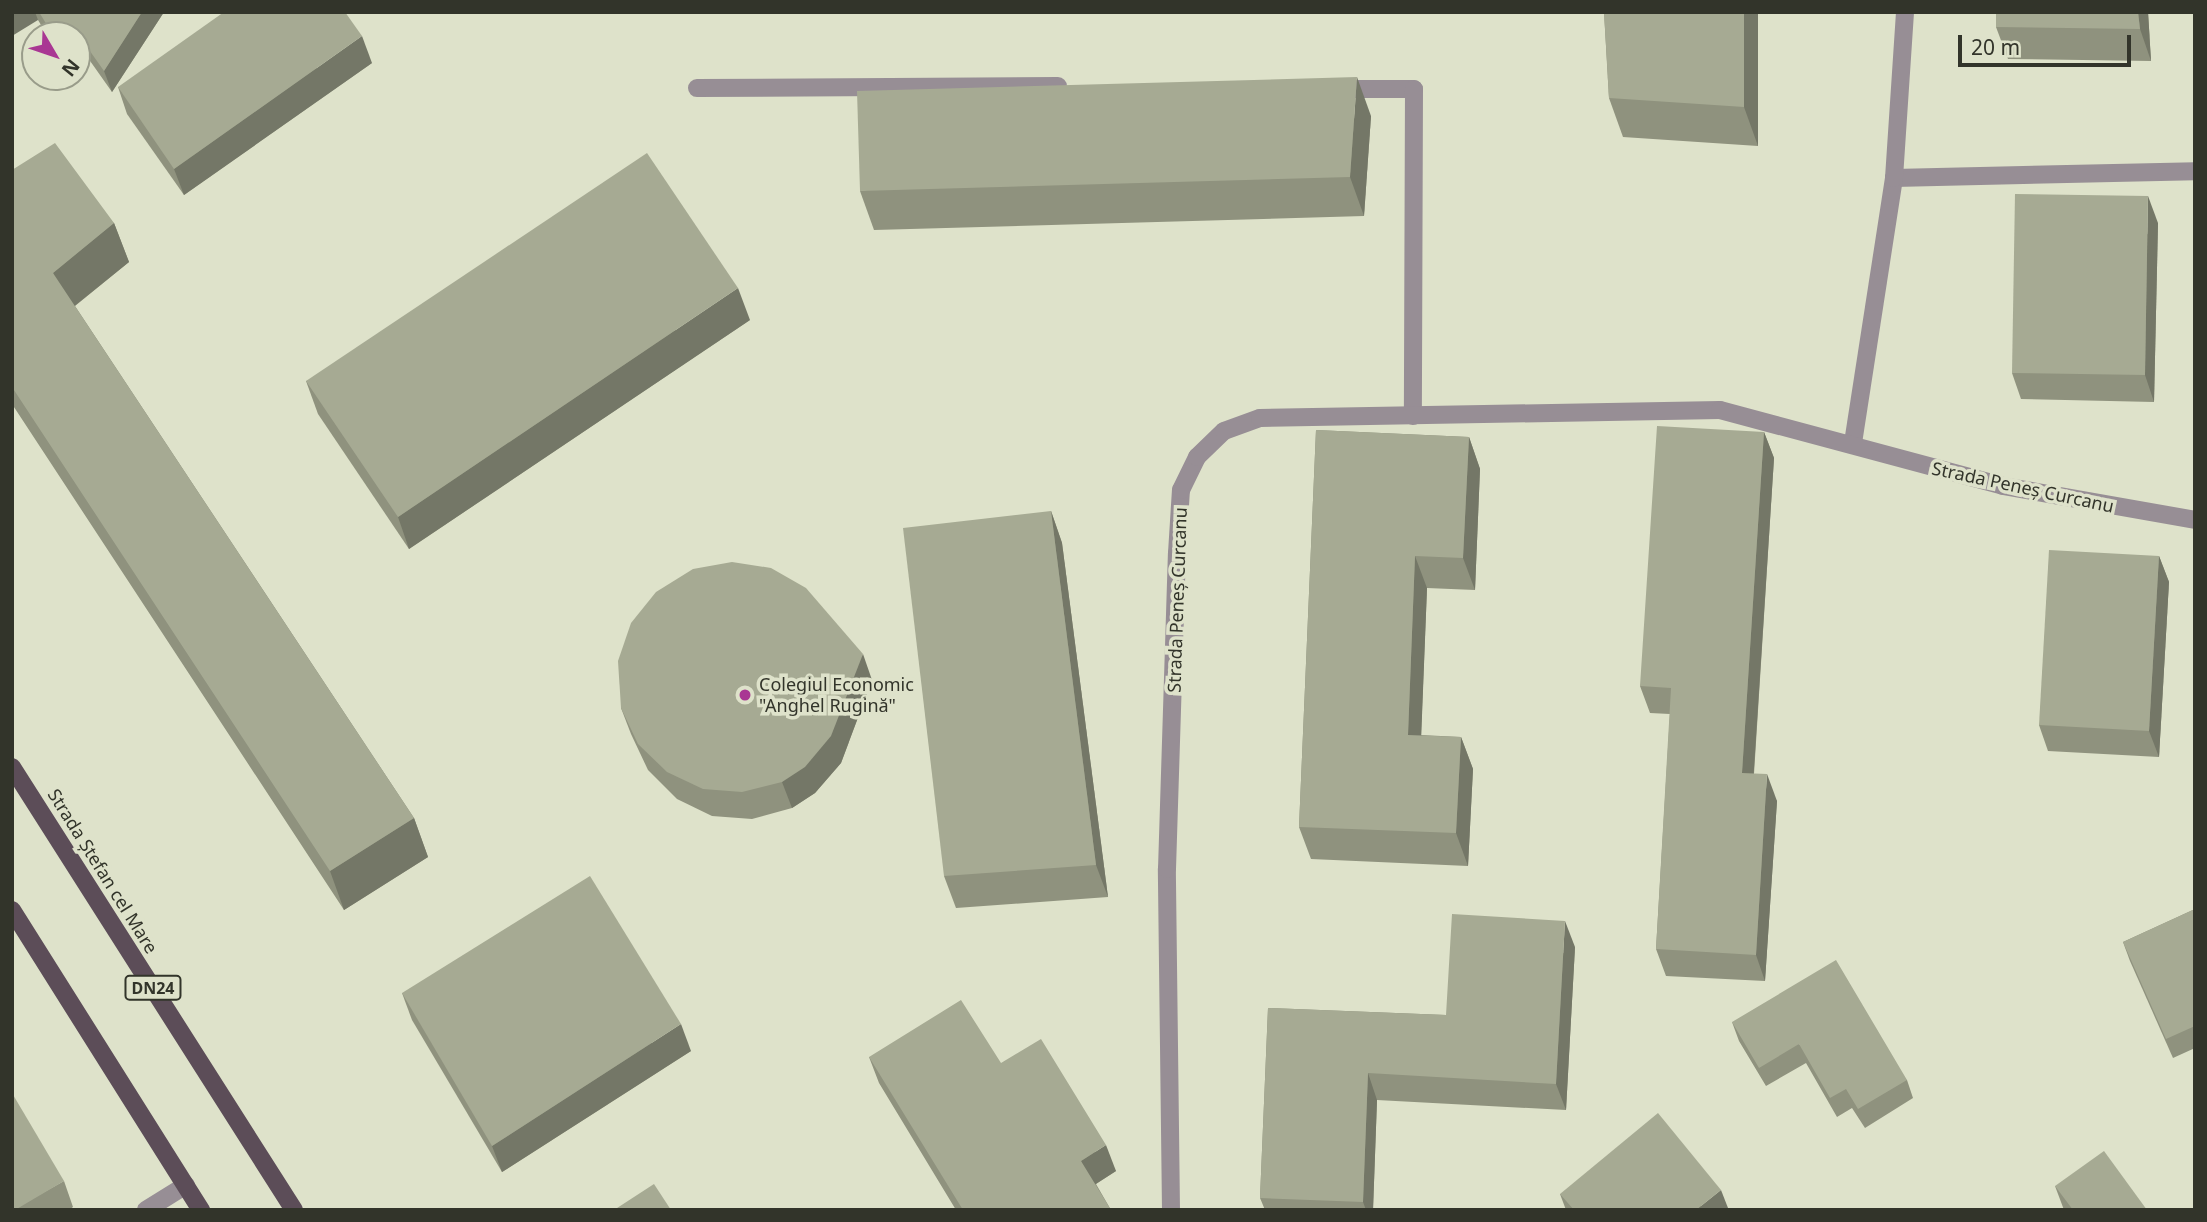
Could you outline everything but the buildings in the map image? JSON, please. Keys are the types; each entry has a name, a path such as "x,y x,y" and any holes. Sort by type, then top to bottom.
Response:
{"main road":[{"name":"Strada Ștefan cel Mare","path":"12,766 294,1210"},
{"path":"12,910 201,1210"}],"street":[{"path":"1853,443 1894,178 1905,12"},
{"path":"697,88 1077,86"},
{"path":"1312,88 1414,89 1413,416"},
{"path":"1894,178 2195,171"},
{"name":"Strada Peneș Curcanu","path":"1171,1210 1167,869 1181,490 1197,457 1224,431 1260,418 1720,410 1853,443 2003,486 2195,520"},
{"path":"146,1210 186,1185"}],"place":[{"name":"Colegiul Economic \"Anghel Rugină\"","path":"745,695"}]}
